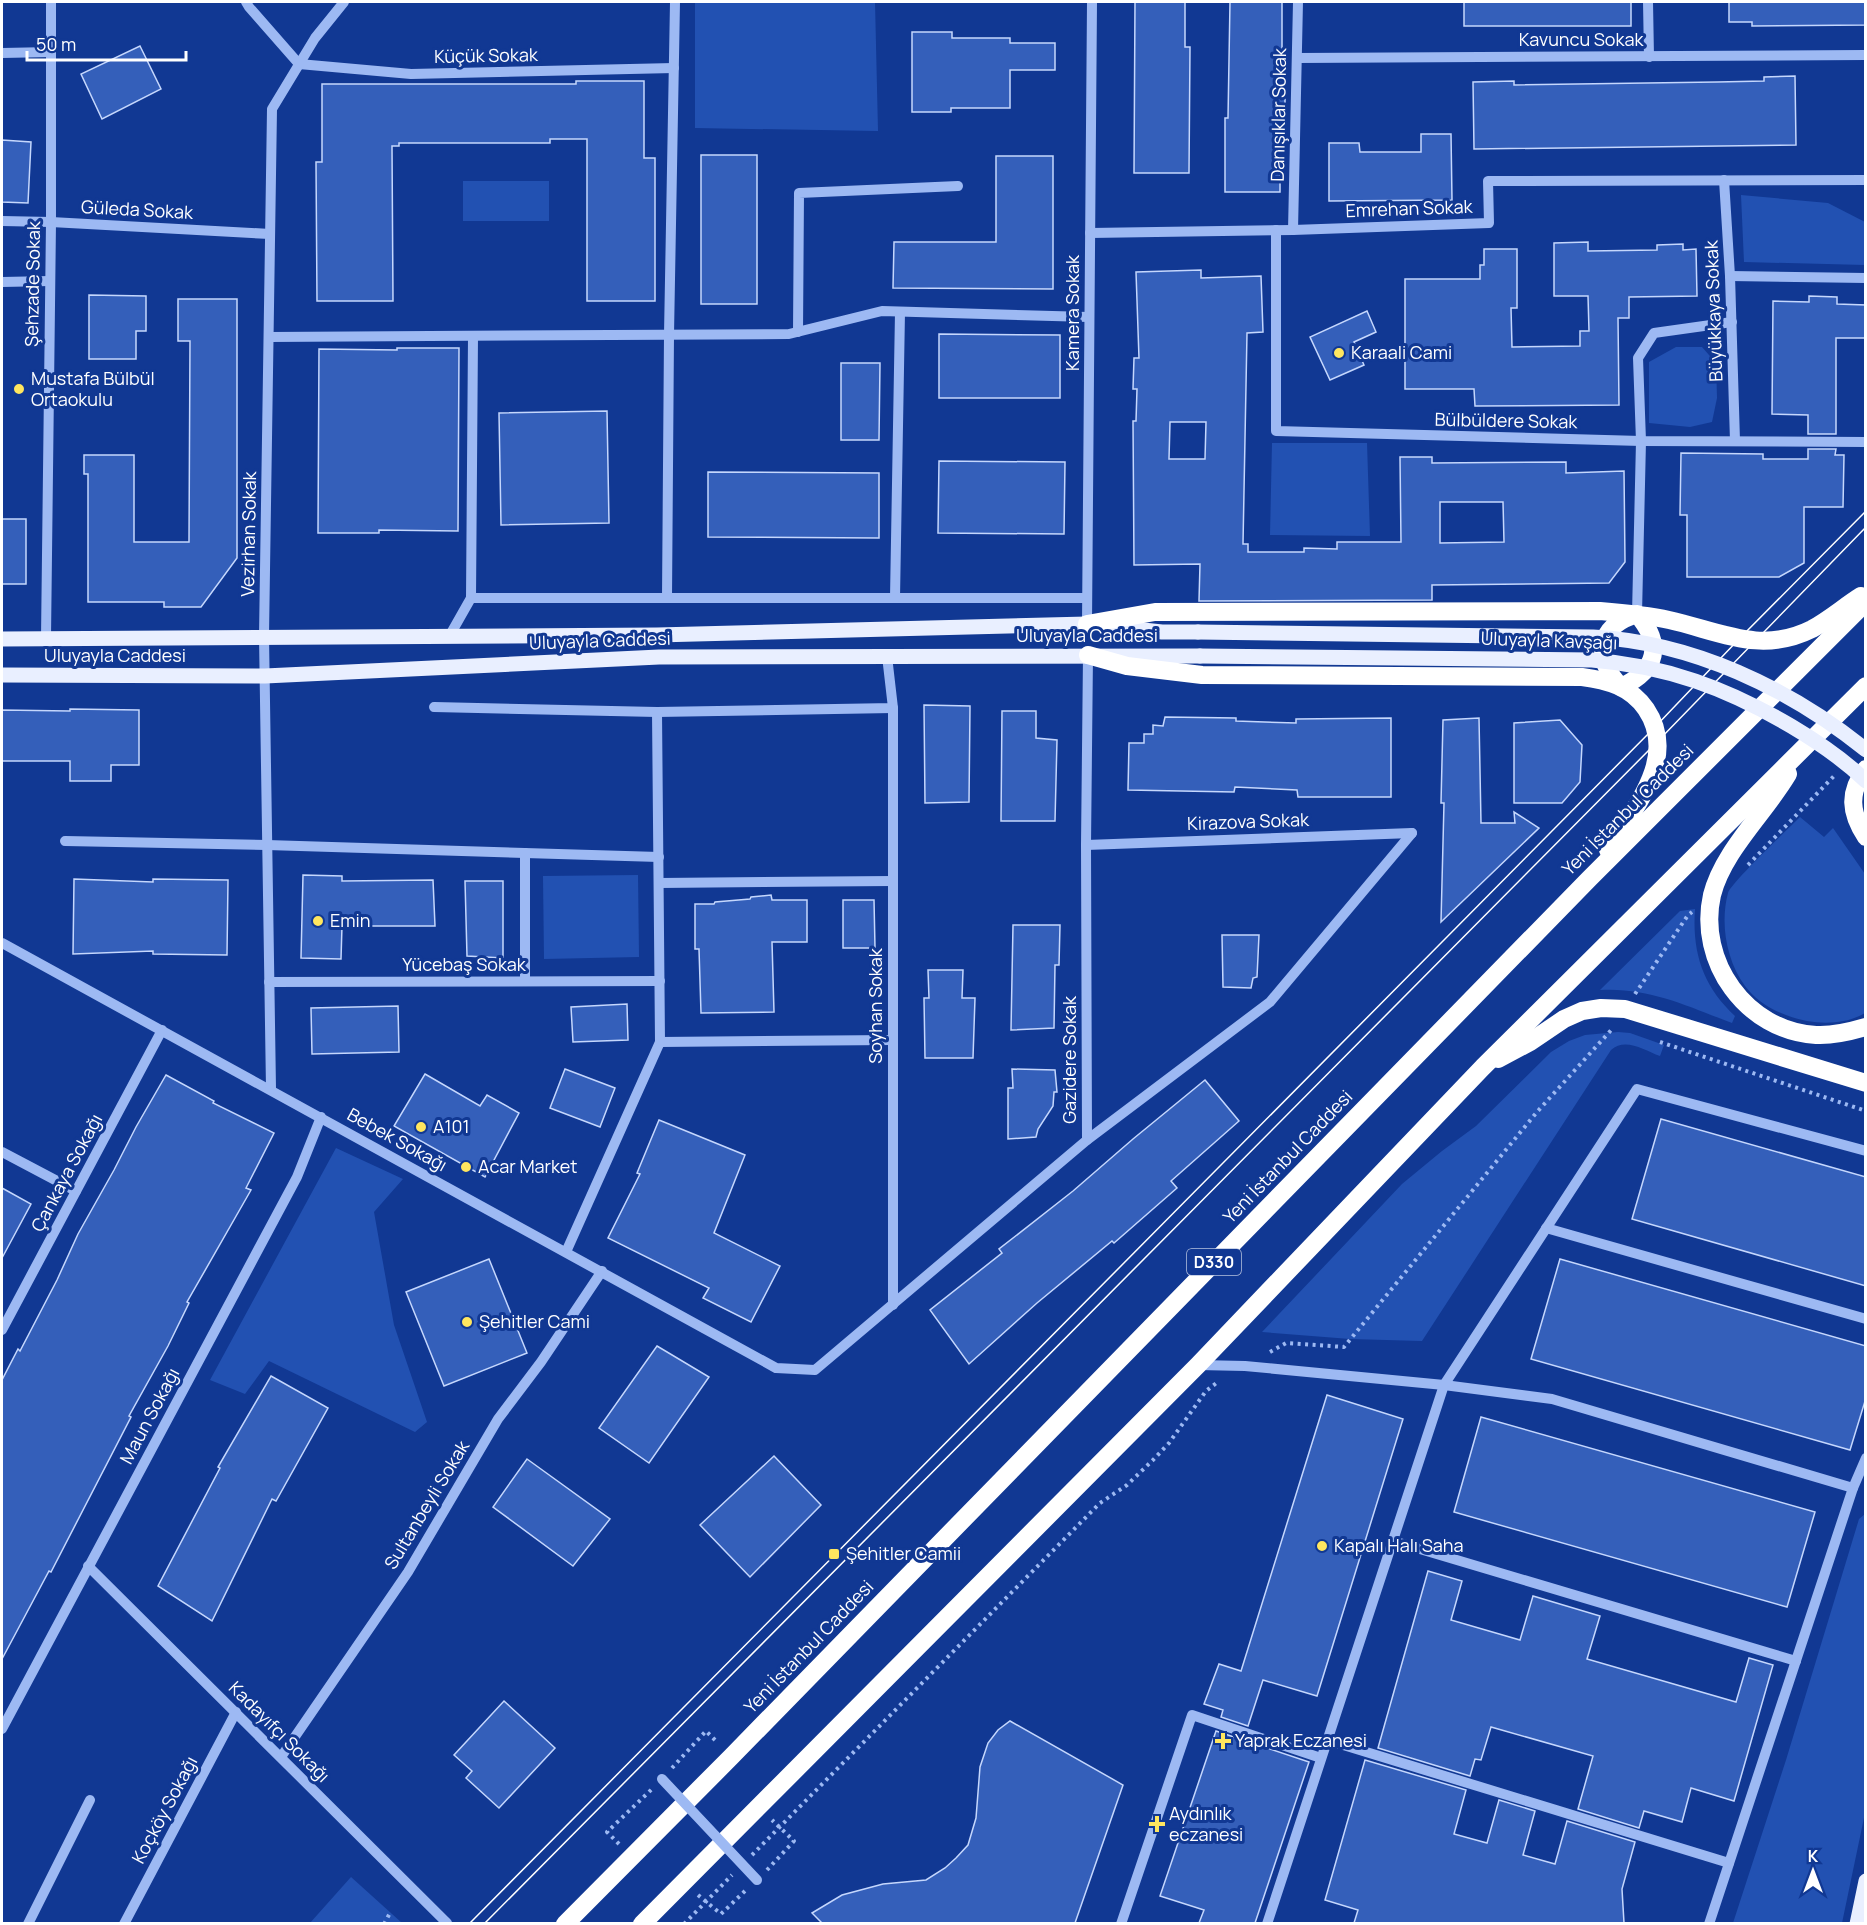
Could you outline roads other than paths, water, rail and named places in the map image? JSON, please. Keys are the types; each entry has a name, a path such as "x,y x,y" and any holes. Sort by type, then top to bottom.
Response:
{"highway":[{"path":"1087,624 1155,612 1566,611 1637,614 1671,620 1753,642 1790,636 1811,629 1866,593"},
{"name":"Yeni İstanbul Caddesi","path":"565,1923 731,1757 1589,879 1866,602"},
{"path":"1621,687 1644,674 1650,664 1652,640 1649,630 1637,614"},
{"path":"1621,687 1612,677 1603,659 1605,639 1609,630 1617,622 1637,614"},
{"path":"1088,655 1127,666 1202,675 1582,677 1598,679 1621,687 1632,694 1651,716 1657,734 1658,755 1649,785 1589,879"},
{"path":"642,1923 1198,1365 1483,1067 1866,686"},
{"path":"1802,751 1774,797 1731,855 1719,876 1712,895 1710,928 1715,960 1732,989 1754,1012 1785,1028 1815,1035 1841,1034 1866,1028"},
{"path":"1866,769 1857,780 1853,796 1854,814 1866,837"},
{"path":"1483,1067 1530,1042 1564,1019 1582,1011 1601,1008 1625,1009 1866,1083"}],"main road":[{"name":"Uluyayla Caddesi","path":"2,639 657,634 1087,624 1161,632 1198,632"},
{"name":"Uluyayla Kavşağı","path":"1198,632 1593,637 1634,641 1691,655 1745,676 1798,704 1866,750"},
{"name":"Uluyayla Caddesi","path":"2,675 265,676 659,657 1200,656"},
{"name":"Uluyayla Kavşağı","path":"1200,656 1592,660 1651,668 1700,681 1753,704 1825,747 1866,780"},
{"path":"1857,1923 1866,1881"}],"street":[{"name":"Şehzade Sokak","path":"46,638 51,2"},
{"path":"246,2 299,64"},
{"name":"Vezirhan Sokak","path":"271,1089 264,636 272,109 315,38 344,2"},
{"path":"667,598 675,2"},
{"name":"Kamera Sokak","path":"1087,624 1092,2"},
{"name":"Danışıklar Sokak","path":"1293,230 1298,2"},
{"path":"1648,2 1649,57"},
{"path":"2,52 51,52"},
{"name":"Kavuncu Sokak","path":"1296,58 1866,55"},
{"name":"Küçük Sokak","path":"299,64 411,75 674,68"},
{"name":"Büyükkaya Sokak","path":"1724,180 1732,322 1735,441"},
{"name":"Emrehan Sokak","path":"1090,233 1293,230 1489,223 1488,181 1866,180"},
{"path":"798,332 799,193 958,186"},
{"name":"Güleda Sokak","path":"2,221 270,234"},
{"name":"Bülbüldere Sokak","path":"1276,230 1276,431 1641,441 1866,442"},
{"path":"1730,276 1866,278"},
{"path":"2,282 50,281"},
{"path":"269,337 789,334 882,311 1089,317"},
{"path":"895,598 900,312"},
{"path":"1637,614 1641,441 1638,358 1654,333 1732,322"},
{"path":"450,635 471,598 473,336"},
{"path":"471,598 1087,598"},
{"name":"Gazidere Sokak","path":"776,1368 815,1370 1087,1140 1088,655"},
{"name":"Soyhan Sokak","path":"887,656 893,708 893,1305"},
{"path":"434,707 657,712 893,708"},
{"path":"566,1252 660,1042 657,712"},
{"name":"Kirazova Sokak","path":"1086,845 1412,833 1270,1002 1087,1140"},
{"path":"65,842 267,845 658,857"},
{"path":"525,853 525,981"},
{"path":"659,883 893,881"},
{"name":"Bebek Sokağı","path":"2,943 776,1368"},
{"name":"Yücebaş Sokak","path":"269,982 660,981"},
{"name":"Çankaya Sokağı","path":"2,1330 162,1030"},
{"path":"660,1042 893,1040"},
{"path":"1267,1923 1444,1385 1637,1089 1866,1151"},
{"name":"Maun Sokağı","path":"2,1729 297,1177 321,1117"},
{"path":"2,1152 76,1191"},
{"path":"1546,1228 1866,1319"},
{"name":"Sultanbeyli Sokak","path":"280,1757 408,1572 498,1419 541,1362 602,1272"},
{"path":"1198,1365 1245,1366 1444,1385 1552,1399 1853,1488"},
{"path":"1709,1923 1853,1488 1866,1458"},
{"path":"1393,1541 1796,1661"},
{"name":"Kadayıfçı Sokağı","path":"88,1566 447,1923"},
{"name":"Koçköy Sokağı","path":"124,1923 236,1712"},
{"path":"1121,1923 1192,1715 1321,1758"},
{"path":"1327,1740 1729,1863"},
{"path":"662,1779 757,1880"},
{"path":"28,1923 90,1800"}],"tram line":[{"path":"469,1924 1655,727 1866,511"},
{"path":"484,1924 1658,741 1866,527"}],"place":[{"name":"Karaali Cami","path":"1339,353"},
{"name":"Mustafa Bülbül Ortaokulu","path":"19,389"},
{"name":"Emin","path":"318,921"},
{"name":"A101","path":"421,1127"},
{"name":"Acar Market","path":"466,1167"},
{"name":"Şehitler Cami","path":"467,1322"},
{"name":"Kapalı Halı Saha","path":"1322,1546"},
{"name":"Şehitler Camii","path":"834,1554"},
{"name":"Yaprak Eczanesi","path":"1223,1741"},
{"name":"Aydınlık eczanesi","path":"1157,1824"}]}
